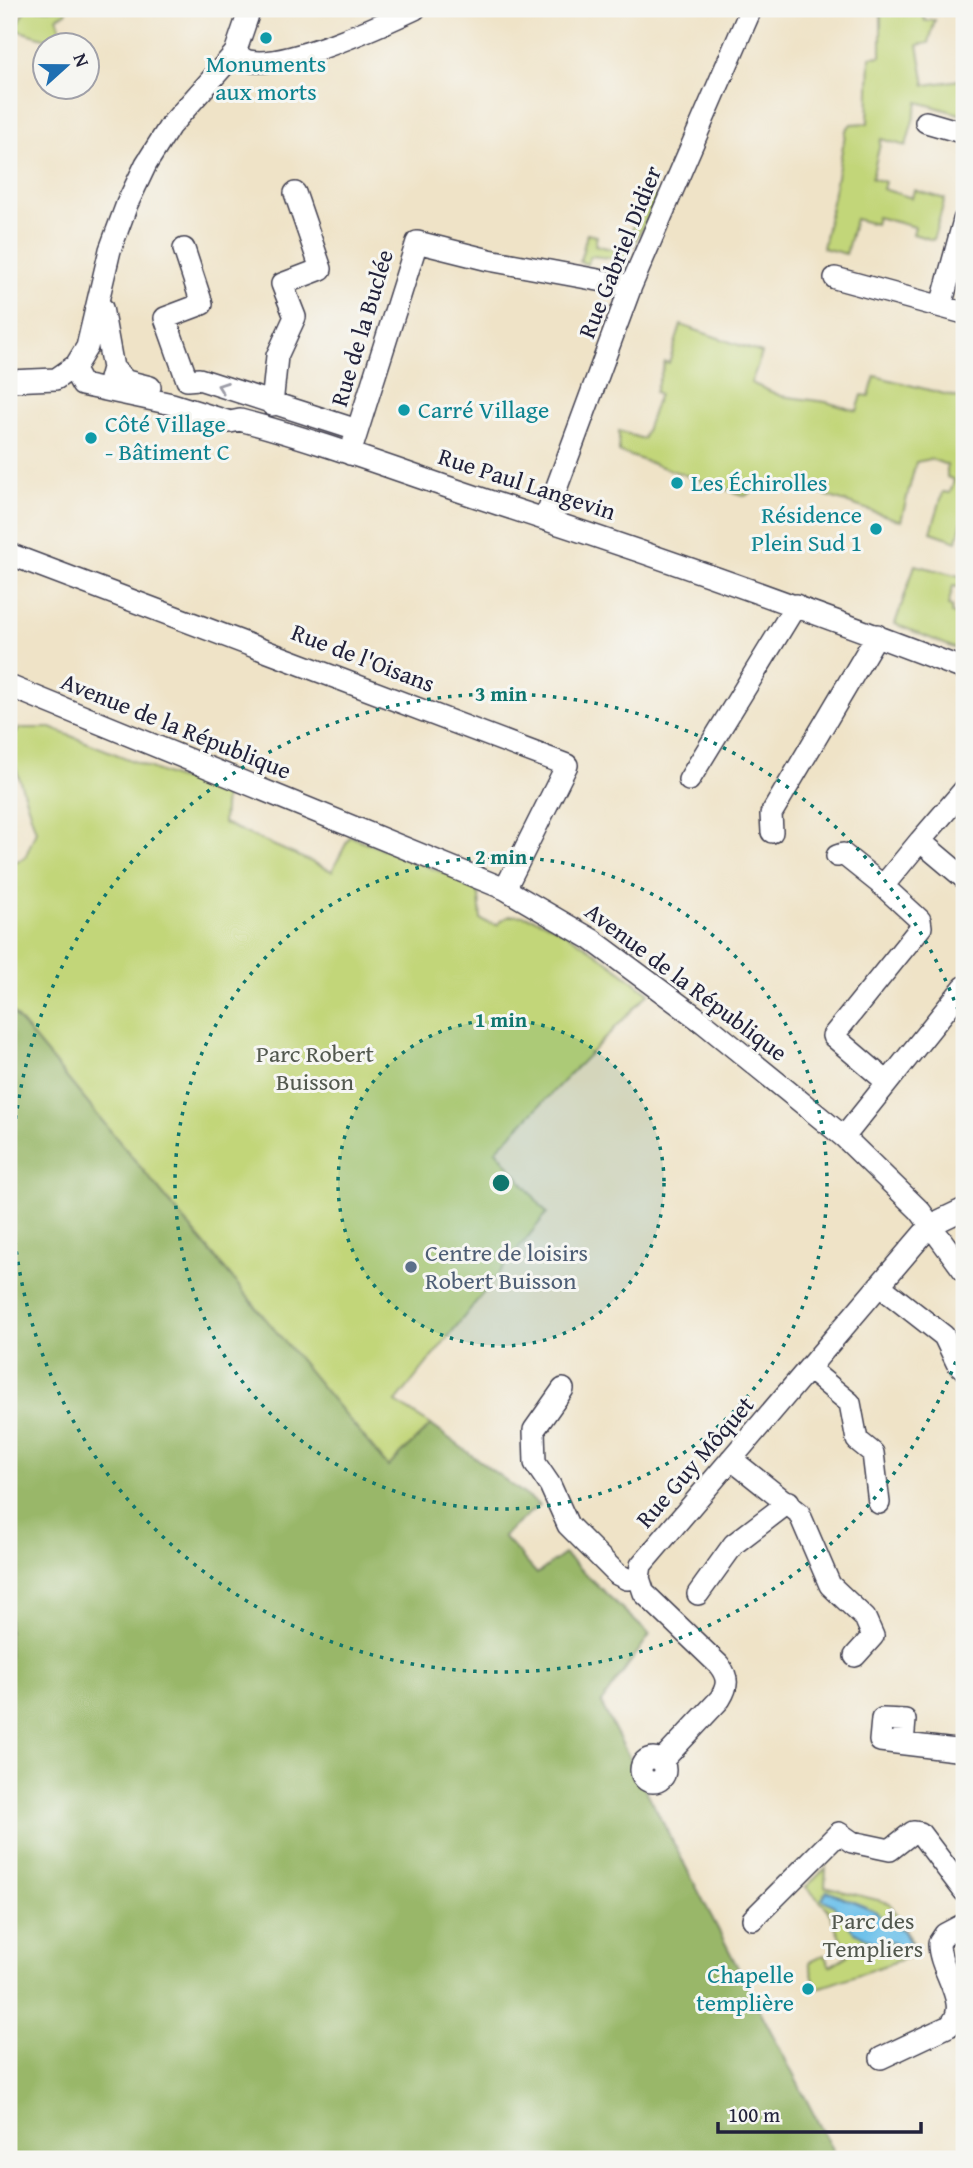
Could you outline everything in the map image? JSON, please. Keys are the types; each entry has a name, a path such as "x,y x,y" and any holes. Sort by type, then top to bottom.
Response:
{"street":[{"path":"101,292 102,324 111,364 110,380 91,389 77,379 78,361 87,347 110,250 146,164 170,126 235,54 250,9"},
{"path":"235,54 247,61 266,62 344,40 415,9"},
{"name":"Rue Gabriel Didier","path":"545,519 631,286 751,9"},
{"path":"926,122 964,133"},
{"path":"272,405 277,356 295,317 282,284 321,269 295,193"},
{"path":"940,306 964,220"},
{"name":"Rue de la Buclée","path":"350,454 417,242 489,260 631,286"},
{"path":"180,392 180,369 165,318 202,304 184,249"},
{"path":"835,278 964,313"},
{"path":"9,381 56,380 92,351 99,352 111,364"},
{"name":"Rue Paul Langevin","path":"111,364 133,384 180,392 229,411 240,420 350,454 796,605 964,670"},
{"name":"Rue de la Buclée","path":"180,392 199,379 272,405 357,430"},
{"name":"Rue Paul Langevin","path":"38,381 91,389 180,392"},
{"name":"Rue de l'Oisans","path":"9,554 567,765 505,889"},
{"path":"690,780 796,605"},
{"path":"772,832 771,814 877,635"},
{"name":"Avenue de la République","path":"9,686 505,889 591,939 844,1137 901,1190 964,1271"},
{"path":"883,886 964,790"},
{"path":"920,841 964,878"},
{"path":"837,856 843,854 920,920 921,927 833,1036 887,1082"},
{"path":"844,1137 964,987"},
{"name":"Rue Guy Môquet","path":"639,1578 641,1565 931,1227 964,1209"},
{"path":"880,1286 944,1336 957,1363 964,1369"},
{"path":"809,1369 850,1403 857,1440 873,1453 879,1503"},
{"path":"563,1389 534,1430 535,1463 551,1485 568,1525 617,1574 626,1580 639,1578 647,1597 719,1665 726,1678 726,1689 720,1699 662,1762"},
{"path":"731,1459 789,1502 799,1513 830,1586 865,1618 871,1629 873,1636 855,1656"},
{"path":"698,1594 734,1544 789,1502"},
{"path":"903,1743 964,1751"},
{"path":"753,1919 839,1833 852,1842 890,1850 913,1832 920,1833 964,1891"},
{"path":"881,2058 949,2026 958,2019 960,2005 941,1961 939,1943 945,1934 964,1924"}],"green space":[{"path":"25,9 67,9 66,13 57,17 62,32 32,32 32,35 16,30"},
{"path":"881,9 922,9 925,21 935,20 929,43 918,45 925,85 959,80 964,90 964,125 961,125 963,115 918,102 906,146 881,139 872,178 885,182 883,189 912,198 914,190 945,199 933,240 913,234 915,227 877,217 875,224 855,219 846,254 823,248 846,130 851,124 868,123 870,57 881,56"},
{"path":"648,192 658,197 620,272 617,269 621,259 591,256 587,264 580,262 587,234 597,236 595,245 627,253 640,198"},
{"path":"681,325 762,353 751,383 781,396 826,402 857,411 862,395 869,396 875,376 964,399 964,514 957,541 931,532 943,492 950,493 954,480 947,477 947,465 931,459 916,462 901,521 810,490 809,493 763,486 745,496 619,452 619,431 643,439 659,394 655,392 665,362 669,363"},
{"path":"915,565 964,577 964,588 953,586 948,606 952,607 951,613 964,616 964,652 895,624"},
{"name":"Parc Robert Buisson","path":"19,728 51,728 178,779 186,780 192,777 225,793 223,823 332,871 350,836 472,884 479,896 481,920 497,925 510,916 529,917 550,925 574,938 649,993 496,1150 547,1213 396,1402 431,1425 388,1467 9,1008 9,864 25,858 36,831 9,747"},
{"path":"9,1008 388,1467 431,1425 539,1505 503,1536 537,1574 564,1554 650,1635 601,1703 837,2159 9,2159"},
{"name":"Parc des Templiers","path":"826,1868 825,1887 890,1903 918,1954 816,1989 809,1962 824,1955 830,1966 848,1955 827,1908 806,1887"}],"water":[{"path":"827,1891 876,1911 885,1922 903,1930 910,1944 907,1951 888,1940 877,1944 853,1931 833,1905 822,1899"}],"place":[{"name":"Monuments aux morts","path":"266,38"},
{"name":"Carré Village","path":"404,410"},
{"name":"Côté Village - Bâtiment C","path":"91,438"},
{"name":"Les Échirolles","path":"677,483"},
{"name":"Résidence Plein Sud 1","path":"876,529"},
{"name":"Centre de loisirs Robert Buisson","path":"411,1267"},
{"name":"Chapelle templière","path":"808,1989"}]}
